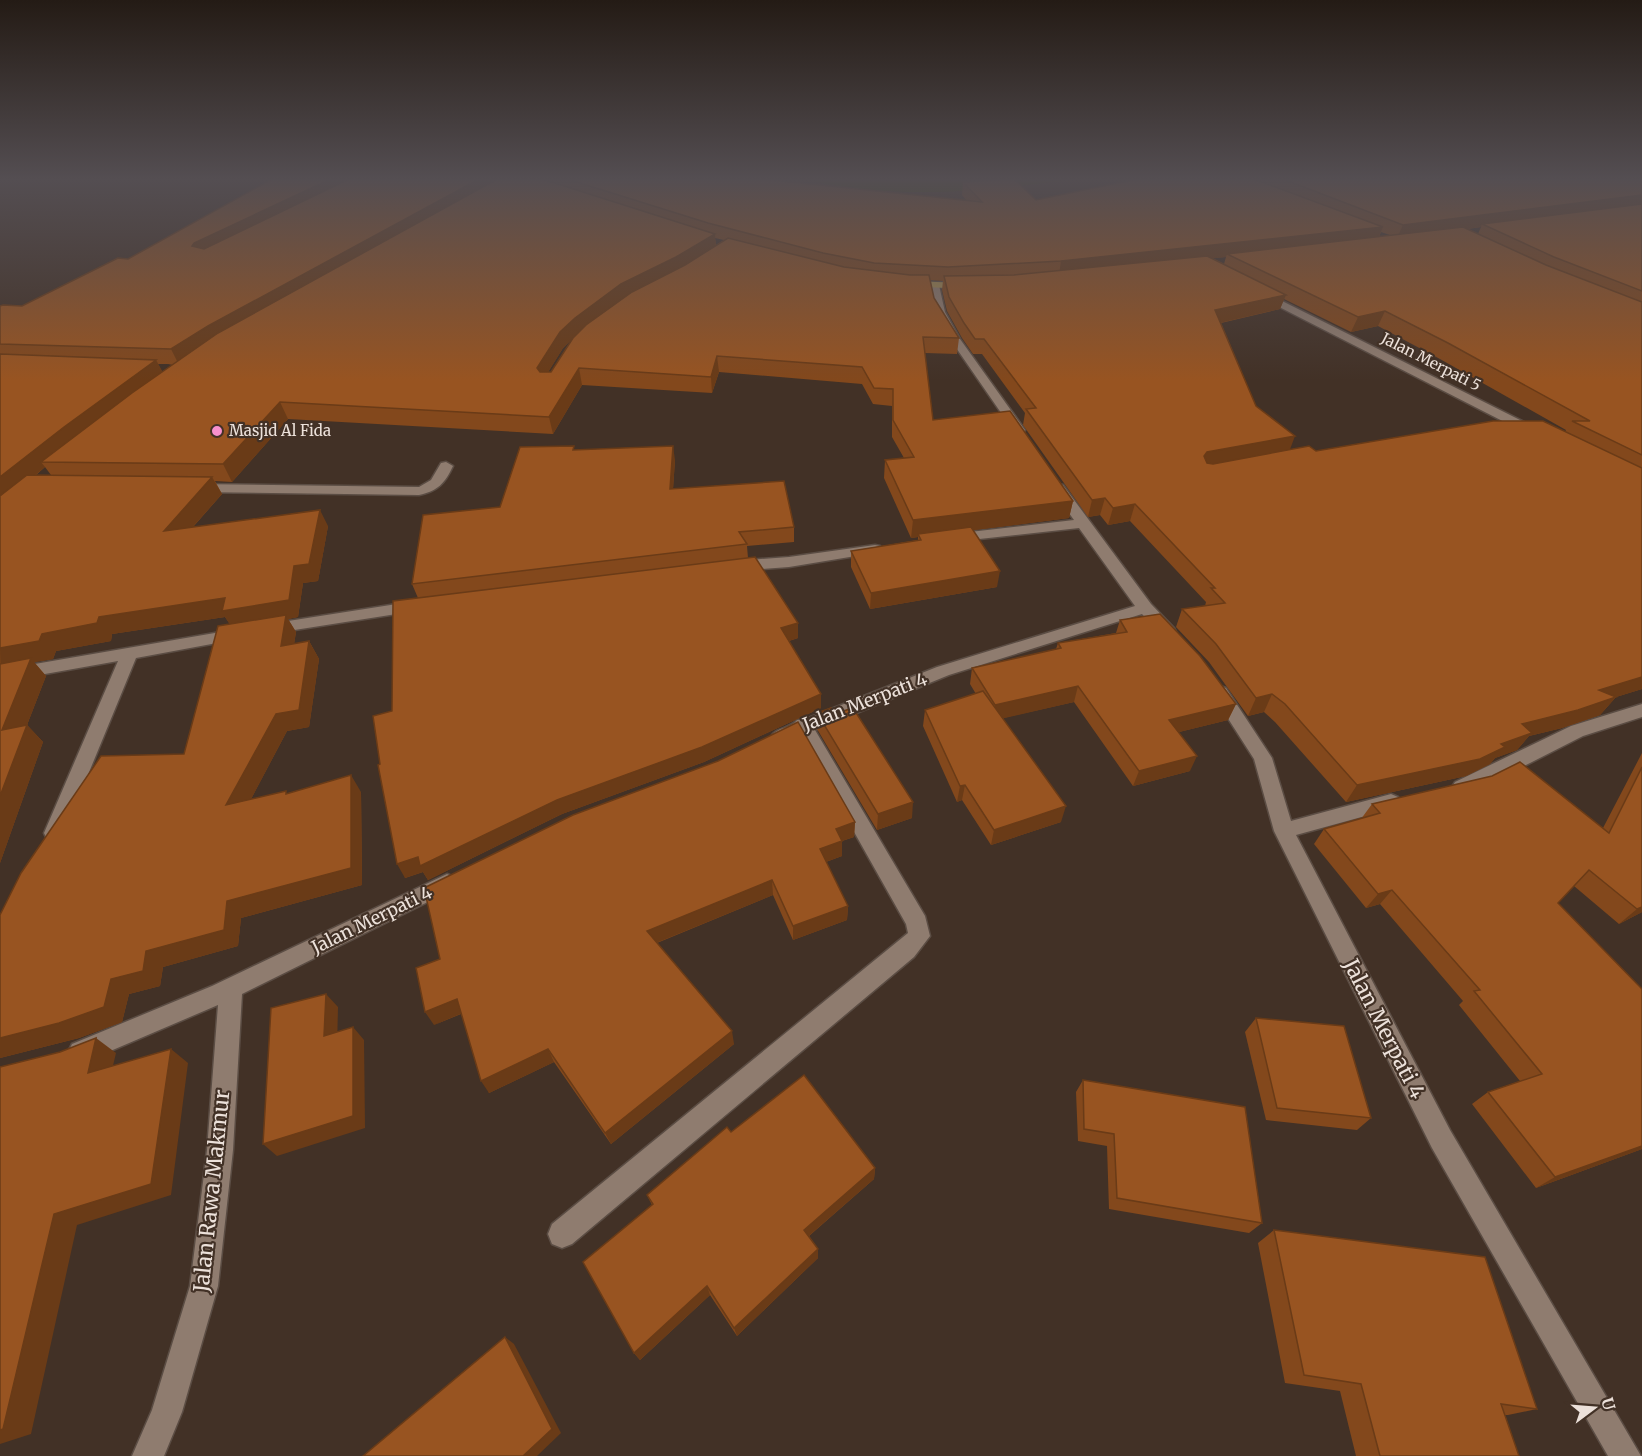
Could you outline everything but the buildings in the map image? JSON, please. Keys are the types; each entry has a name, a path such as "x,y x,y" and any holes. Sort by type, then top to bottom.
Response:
{"main road":[{"path":"900,283 983,286"}],"street":[{"path":"934,285 940,312 955,339 1030,446"},
{"name":"Jalan Merpati 5","path":"1246,286 1542,436"},
{"path":"1500,429 1522,426"},
{"path":"184,488 419,491 431,489 438,484 446,466"},
{"path":"1049,475 1145,608 1185,650"},
{"path":"934,540 1082,523"},
{"path":"720,568 890,547"},
{"path":"0,676 130,651 430,604"},
{"name":"Jalan Merpati 4","path":"762,745 803,725 943,671 1145,608"},
{"path":"44,853 130,651"},
{"name":"Jalan Merpati 4","path":"1207,675 1231,707 1263,758 1284,831 1441,1138 1624,1456"},
{"path":"1438,792 1472,784 1577,731 1642,710"},
{"path":"562,1234 906,950 919,936 917,923 803,725"},
{"path":"1284,831 1348,812 1405,799"},
{"name":"Jalan Merpati 4","path":"57,1058 80,1052 149,1026 231,989 464,875"},
{"name":"Jalan Rawa Makmur","path":"148,1456 167,1412 204,1286 220,1150 231,989"}],"place":[{"name":"Masjid Al Fida","path":"217,431"}]}
